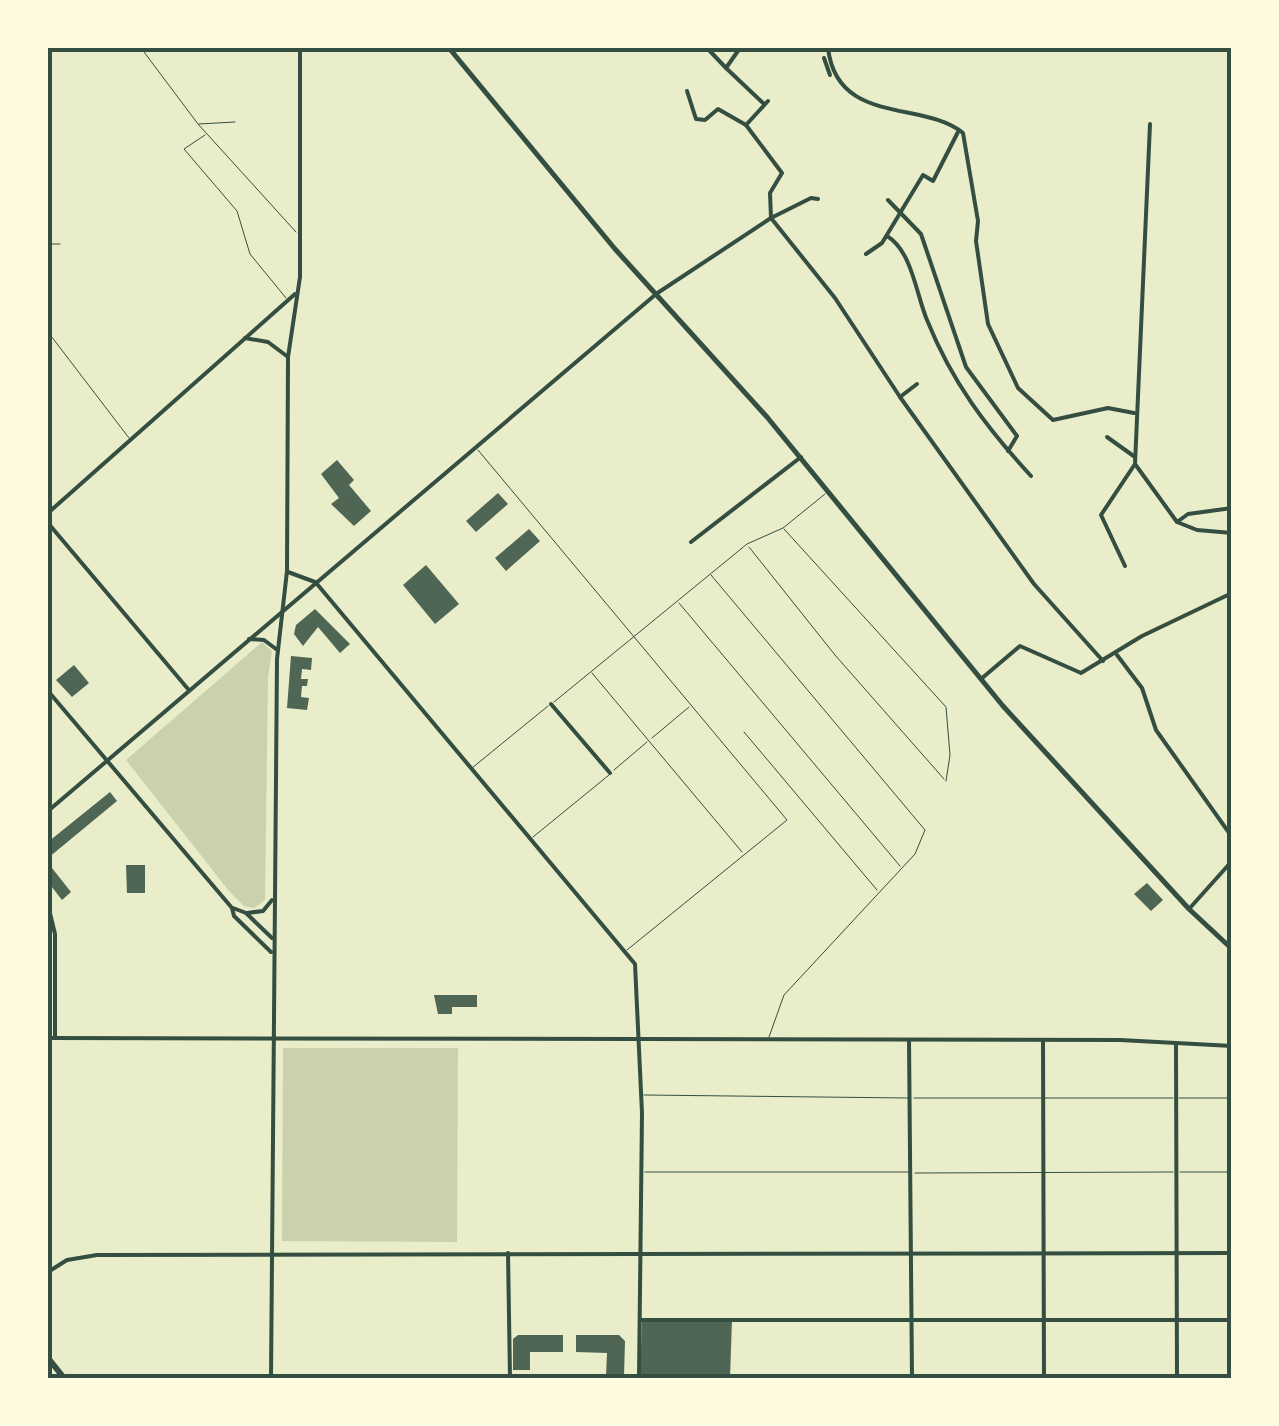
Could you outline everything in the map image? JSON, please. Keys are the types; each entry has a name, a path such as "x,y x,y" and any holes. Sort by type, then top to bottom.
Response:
{"highway":[{"path":"48,1358 64,1378"}],"main road":[{"path":"449,48 655,295 801,458 980,678 1189,909 1232,949"}],"street":[{"path":"272,1378 272,900 277,651 286,571 288,358 300,235 300,48"},
{"path":"707,48 766,103 746,124"},
{"path":"726,68 740,48"},
{"path":"817,48 845,84 870,104 960,130"},
{"path":"828,48 830,75"},
{"path":"687,91 696,119 705,120 718,108 746,124 782,174 770,194 772,218 836,298 900,397 1034,584 1103,661"},
{"path":"1125,566 1101,515 1135,464 1134,413 1150,124"},
{"path":"866,254 886,236 898,210 924,175 933,180 960,130"},
{"path":"960,130 970,164 988,324 1006,369 1018,388 1053,420 1108,408 1134,413"},
{"path":"48,811 655,295 772,218 812,198 818,199"},
{"path":"888,200 921,234 971,376 1017,436 1008,451"},
{"path":"886,236 906,256 934,336 959,388 1031,476"},
{"path":"48,514 129,438 296,294"},
{"path":"246,338 268,342 288,358"},
{"path":"900,397 917,384"},
{"path":"1107,437 1135,456"},
{"path":"691,542 801,458"},
{"path":"1135,464 1176,522 1197,530 1232,533"},
{"path":"1176,522 1188,514 1232,508"},
{"path":"48,523 188,690"},
{"path":"286,571 316,582 635,964 642,1172 639,1378"},
{"path":"980,678 1020,646 1081,674 1118,655 1142,636 1232,593"},
{"path":"248,640 264,640 277,651"},
{"path":"1118,655 1142,688 1156,730 1232,837"},
{"path":"48,691 232,908 234,916 272,953"},
{"path":"551,704 610,773"},
{"path":"1189,909 1232,861"},
{"path":"246,913 262,910 272,900"},
{"path":"48,905 55,929 56,1038"},
{"path":"232,908 246,913 272,938"},
{"path":"48,1038 1043,1040 1232,1046"},
{"path":"909,1040 912,1378"},
{"path":"1043,1040 1044,1378"},
{"path":"1176,1046 1177,1378"},
{"path":"508,1252 510,1378"},
{"path":"48,1272 76,1257 508,1252 1232,1252"},
{"path":"640,1320 1232,1320"}],"lane":[{"path":"141,48 198,124 300,235"},
{"path":"198,124 235,122"},
{"path":"208,134 184,149 237,210 250,254 288,300"},
{"path":"48,244 60,244"},
{"path":"48,332 129,438"},
{"path":"476,447 786,820 624,952"},
{"path":"471,768 747,544 783,528 828,492"},
{"path":"747,544 835,656 946,781 950,755 946,707 783,528"},
{"path":"711,574 926,830 902,869 784,995 768,1026 768,1040"},
{"path":"678,602 902,869"},
{"path":"591,672 744,854"},
{"path":"530,839 691,706"},
{"path":"744,732 880,892"},
{"path":"641,1095 1232,1098"},
{"path":"642,1172 1232,1172"}],"green space":[{"path":"262,642 272,651 268,678 265,900 254,908 244,906 229,891 126,760"},
{"path":"283,1048 458,1048 457,1242 282,1241"}],"building":[{"path":"337,460 354,480 349,485 371,511 354,526 331,504 339,498 321,474"},
{"path":"498,493 508,504 476,532 466,521"},
{"path":"529,529 540,541 506,571 495,558"},
{"path":"426,565 459,604 435,624 403,585"},
{"path":"315,609 350,644 340,653 318,627 303,646 294,634 296,625"},
{"path":"291,656 312,658 311,670 302,669 301,679 308,679 307,686 302,686 301,697 309,698 307,710 287,708"},
{"path":"74,665 89,683 72,697 56,680"},
{"path":"110,792 117,801 48,858 48,842"},
{"path":"48,863 71,892 62,900 48,882"},
{"path":"126,865 145,865 145,893 127,893"},
{"path":"1147,883 1163,900 1151,911 1134,894"},
{"path":"434,995 477,995 477,1007 452,1007 452,1014 438,1014"},
{"path":"732,1320 730,1378 640,1378 642,1321"},
{"path":"518,1335 563,1335 563,1352 530,1352 530,1370 513,1370 513,1339"},
{"path":"576,1335 619,1335 625,1341 624,1376 606,1376 607,1353 576,1352"}]}
